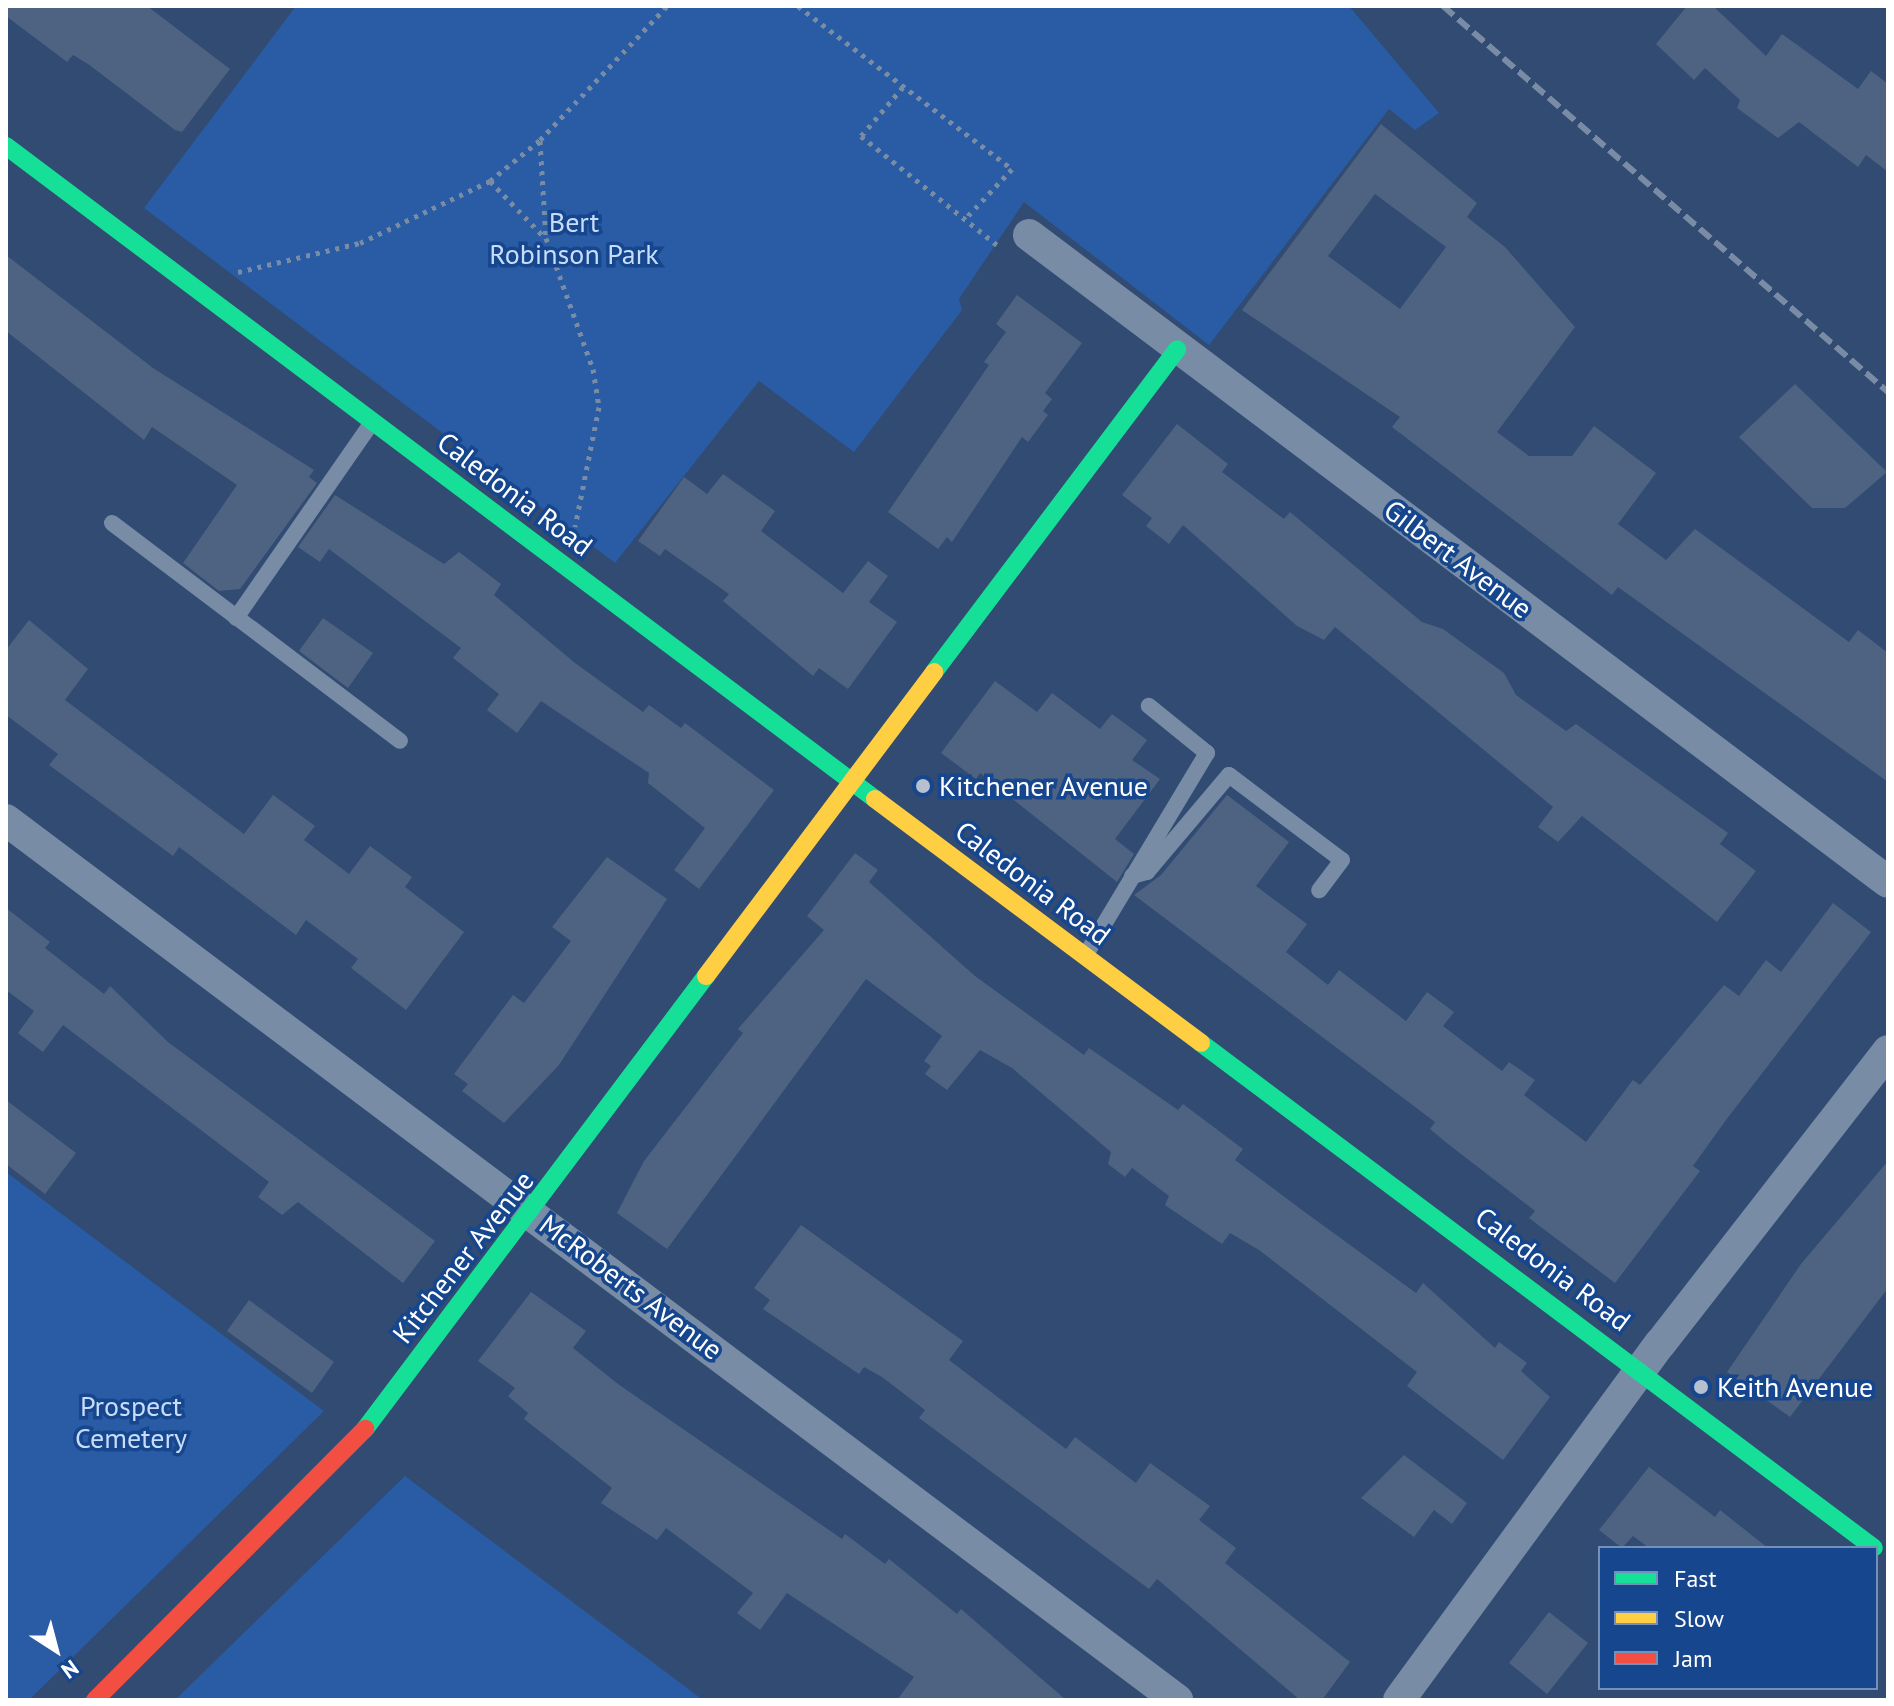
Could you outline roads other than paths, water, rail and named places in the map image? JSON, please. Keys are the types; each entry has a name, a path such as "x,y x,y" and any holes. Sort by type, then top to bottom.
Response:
{"street":[{"name":"Caledonia Road","path":"6,146 1084,957 1642,1370 1871,1546"},
{"name":"Gilbert Avenue","path":"1029,235 1888,882"},
{"name":"Kitchener Avenue","path":"95,1700 317,1486 534,1213 1177,349"},
{"name":"McRoberts Avenue","path":"6,820 534,1213 1177,1700"},
{"path":"1399,1700 1642,1370 1888,1051"}],"lane":[{"path":"236,618 372,422"},
{"path":"112,523 400,741"},
{"path":"1084,957 1207,753 1149,706"},
{"path":"1132,876 1147,872 1229,775 1342,860 1319,890"}],"railway":[{"path":"1443,6 1888,392"}],"place":[{"name":"Kitchener Avenue","path":"923,786"},
{"name":"Keith Avenue","path":"1701,1387"}],"park label":[{"name":"Bert Robinson Park","path":"574,238"},
{"name":"Prospect Cemetery","path":"131,1422"}]}
